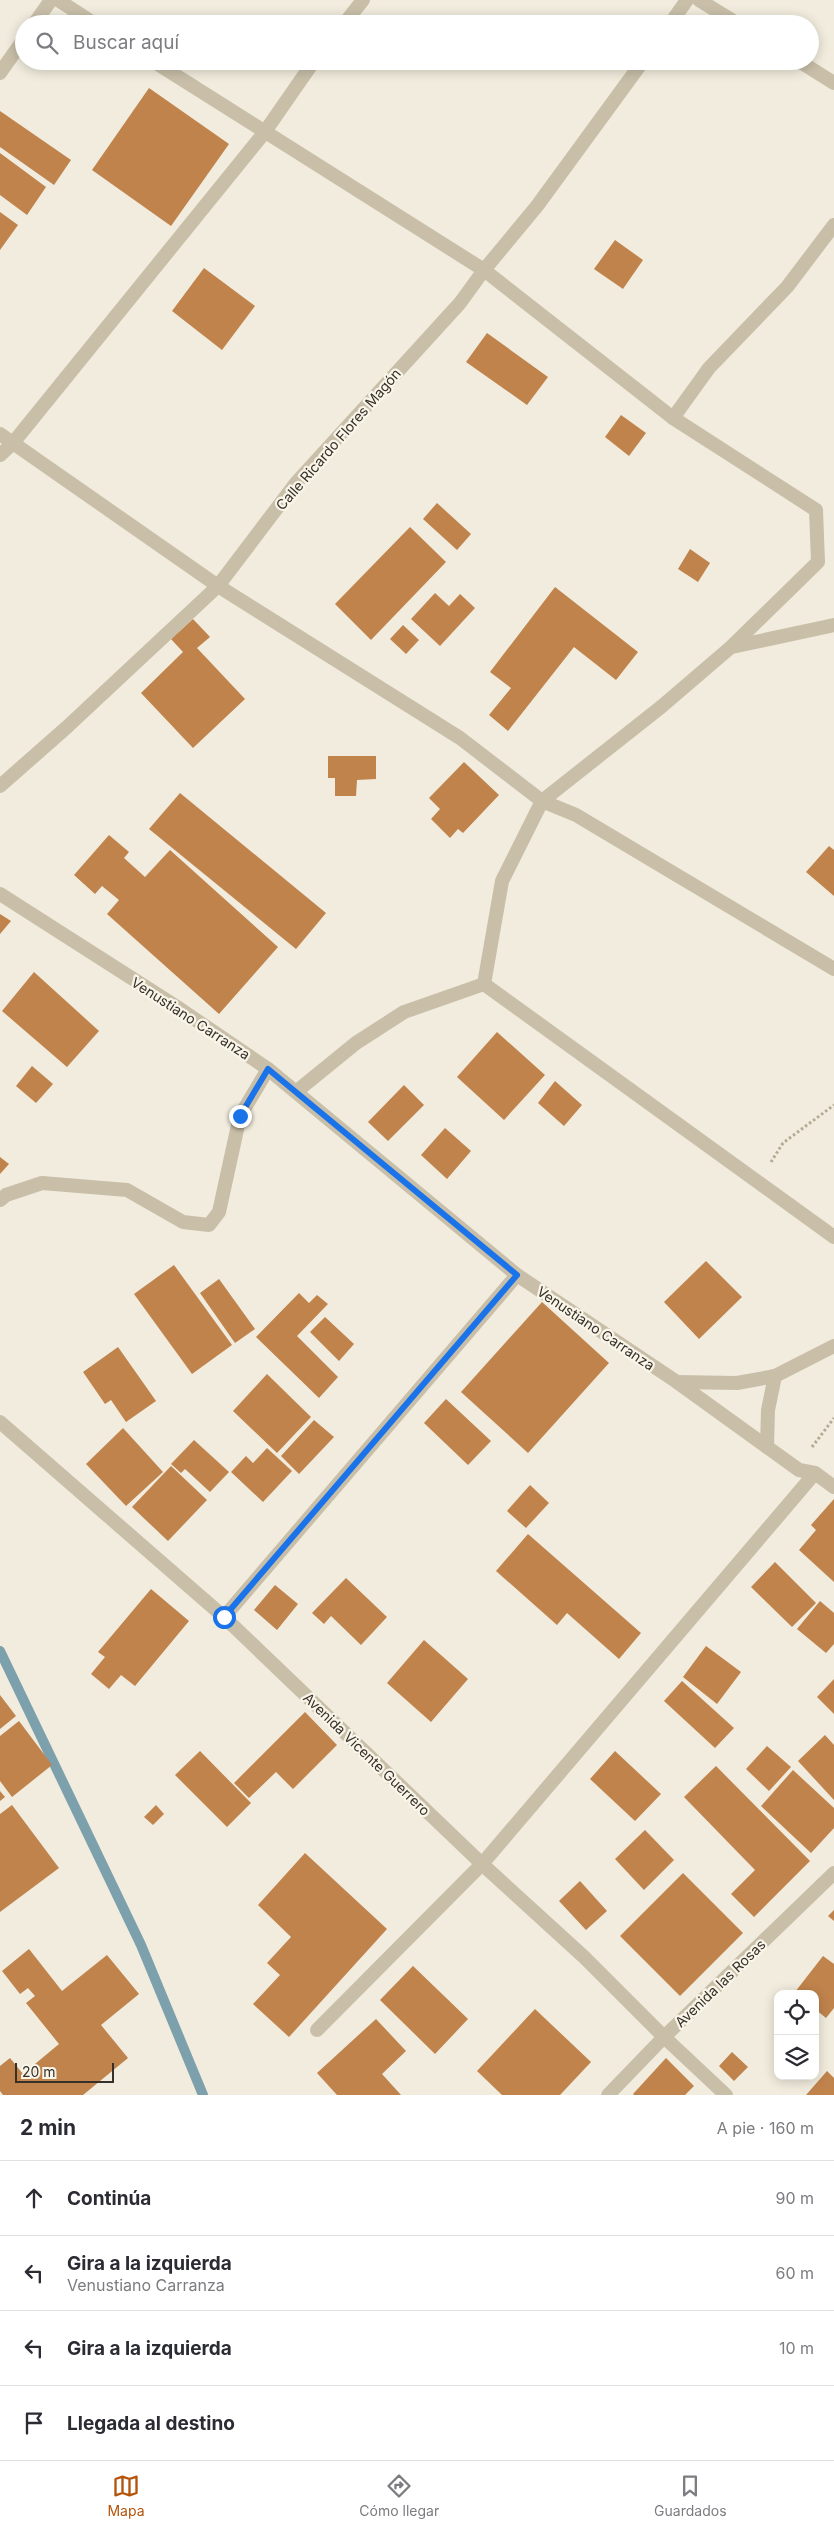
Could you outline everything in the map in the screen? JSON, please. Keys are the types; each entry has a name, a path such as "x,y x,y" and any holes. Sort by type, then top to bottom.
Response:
{"street":[{"path":"40,15 51,0"},
{"path":"58,0 81,15"},
{"path":"351,15 363,0"},
{"path":"676,15 687,0"},
{"path":"699,0 723,15"},
{"path":"0,73 15,52"},
{"path":"167,70 484,270 673,418 816,510 818,562 731,647 661,707 542,801 502,880 484,984"},
{"path":"0,455 13,443 264,133 308,70"},
{"name":"Calle Ricardo Flores Magón","path":"0,786 67,727 218,586 296,483 460,303 484,270 538,206 636,70"},
{"path":"813,70 834,83"},
{"path":"673,418 709,368 786,287 834,225"},
{"path":"0,434 218,586 460,738 542,801 576,815 834,969"},
{"path":"731,647 834,625"},
{"name":"Venustiano Carranza","path":"0,894 180,1009 268,1069 297,1091 517,1275 677,1382 799,1470 815,1472 834,1486"},
{"path":"297,1091 356,1043 404,1012 484,984"},
{"path":"484,984 834,1237"},
{"path":"0,1200 6,1195 42,1183 127,1190 182,1222 209,1225 218,1212 240,1116 268,1069"},
{"path":"224,1617 517,1275"},
{"path":"677,1382 738,1383 775,1376 834,1346"},
{"path":"767,1447 768,1410 775,1376"},
{"name":"Avenida Vicente Guerrero","path":"0,1422 224,1617 482,1864 584,1957 664,2037 726,2095"},
{"path":"317,2030 482,1864 815,1472"},
{"name":"Avenida las Rosas","path":"608,2095 664,2037 834,1873"}],"path":[{"path":"760,1182 783,1143 834,1105"},
{"path":"815,1472 808,1452 834,1418"}],"building":[{"path":"149,88 229,144 171,226 92,170"},
{"path":"0,111 71,160 54,185 0,147"},
{"path":"0,153 46,187 27,215 0,195"},
{"path":"0,212 18,225 0,250"},
{"path":"615,240 643,260 623,289 594,269"},
{"path":"204,268 255,306 222,350 172,311"},
{"path":"487,333 548,377 527,405 466,362"},
{"path":"621,415 646,433 629,456 605,437"},
{"path":"437,503 471,534 457,550 423,519"},
{"path":"410,527 446,562 371,640 335,604"},
{"path":"690,549 710,563 698,582 678,569"},
{"path":"555,587 638,652 616,680 574,647 508,731 489,715 511,688 490,672"},
{"path":"435,593 449,606 460,594 475,608 440,646 411,619"},
{"path":"193,619 210,637 197,648 245,699 193,748 141,693 183,652 171,639"},
{"path":"403,625 419,640 406,654 390,639"},
{"path":"328,756 376,756 376,779 357,780 356,796 335,796 335,778 328,778"},
{"path":"464,762 499,795 463,833 458,829 450,838 431,819 440,809 429,798"},
{"path":"180,793 326,913 296,949 149,829"},
{"path":"109,835 129,852 124,858 145,877 170,850 278,947 219,1014 107,914 119,900 102,886 95,894 74,875"},
{"path":"829,846 834,850 834,896 806,872"},
{"path":"0,914 11,921 0,934"},
{"path":"34,972 99,1031 67,1067 2,1011"},
{"path":"497,1032 545,1075 504,1120 457,1077"},
{"path":"32,1066 53,1084 36,1103 16,1086"},
{"path":"555,1081 582,1105 564,1126 538,1103"},
{"path":"404,1085 424,1105 388,1141 368,1122"},
{"path":"445,1128 471,1151 447,1179 421,1155"},
{"path":"0,1157 9,1164 0,1174"},
{"path":"706,1261 742,1297 699,1339 664,1302"},
{"path":"174,1265 232,1345 192,1374 134,1294"},
{"path":"219,1279 255,1329 235,1343 200,1293"},
{"path":"299,1293 309,1303 317,1295 328,1304 297,1336 338,1377 319,1398 256,1337"},
{"path":"542,1302 609,1363 528,1453 461,1392"},
{"path":"325,1317 354,1344 339,1361 310,1332"},
{"path":"118,1347 156,1401 126,1422 111,1400 105,1404 83,1372"},
{"path":"267,1374 311,1417 277,1453 233,1411"},
{"path":"446,1399 491,1441 468,1465 424,1423"},
{"path":"314,1420 334,1437 299,1474 281,1456"},
{"path":"123,1428 163,1472 126,1506 86,1464"},
{"path":"194,1440 229,1472 210,1492 185,1469 181,1473 171,1464"},
{"path":"267,1448 292,1471 263,1502 231,1472 246,1456 253,1463"},
{"path":"171,1466 207,1500 168,1541 132,1507"},
{"path":"530,1485 549,1503 526,1528 507,1511"},
{"path":"834,1499 834,1582 799,1550 816,1530 811,1525"},
{"path":"528,1534 641,1633 619,1659 567,1613 557,1625 496,1571"},
{"path":"775,1562 816,1603 792,1627 751,1587"},
{"path":"346,1578 387,1617 361,1645 331,1616 324,1624 312,1613"},
{"path":"275,1585 298,1604 277,1630 254,1610"},
{"path":"151,1589 189,1621 135,1686 121,1675 109,1689 91,1674 105,1657 98,1652"},
{"path":"820,1601 834,1613 834,1644 826,1653 797,1629"},
{"path":"424,1640 468,1679 431,1722 387,1683"},
{"path":"706,1646 741,1672 717,1704 683,1677"},
{"path":"834,1679 834,1714 817,1697"},
{"path":"682,1681 734,1728 715,1748 664,1701"},
{"path":"0,1695 16,1716 0,1729"},
{"path":"305,1712 337,1745 293,1789 276,1772 249,1798 234,1783"},
{"path":"19,1721 52,1765 12,1797 0,1781 0,1736"},
{"path":"825,1735 834,1745 834,1800 798,1761"},
{"path":"767,1746 791,1767 769,1791 746,1769"},
{"path":"200,1751 251,1803 227,1827 175,1775"},
{"path":"615,1751 661,1794 635,1821 590,1779"},
{"path":"716,1766 810,1861 754,1917 731,1894 755,1870 684,1797"},
{"path":"793,1770 834,1808 834,1828 811,1853 761,1806"},
{"path":"0,1791 5,1797 0,1801"},
{"path":"12,1805 59,1868 0,1912 0,1814"},
{"path":"156,1805 164,1814 153,1825 144,1817"},
{"path":"645,1830 674,1860 644,1890 615,1859"},
{"path":"305,1853 387,1929 289,2037 253,2004 280,1975 267,1963 291,1937 258,1905"},
{"path":"683,1873 743,1933 680,1996 620,1936"},
{"path":"580,1881 607,1911 586,1930 559,1901"},
{"path":"834,1910 834,1921 828,1916"},
{"path":"29,1949 62,1991 107,1955 139,1994 101,2025 128,2058 83,2095 3,2095 0,2091 0,2066 10,2058 23,2074 59,2044 26,2003 35,1996 28,1988 20,1994 2,1971"},
{"path":"823,1956 834,1964 834,2008 826,2018 819,2012 819,1990 797,1990"},
{"path":"413,1966 468,2019 435,2054 380,2000"},
{"path":"535,2009 591,2062 560,2095 502,2095 477,2071"},
{"path":"376,2019 406,2051 382,2074 401,2095 337,2095 317,2073"},
{"path":"732,2052 748,2067 734,2081 719,2066"},
{"path":"666,2058 694,2086 685,2095 634,2095 633,2094"},
{"path":"827,2071 834,2078 834,2095 806,2095"}],"waterway":[{"path":"0,1651 141,1945 203,2095"}],"route":[{"path":"224,1617 517,1275 297,1091 268,1069 240,1116"}]}
